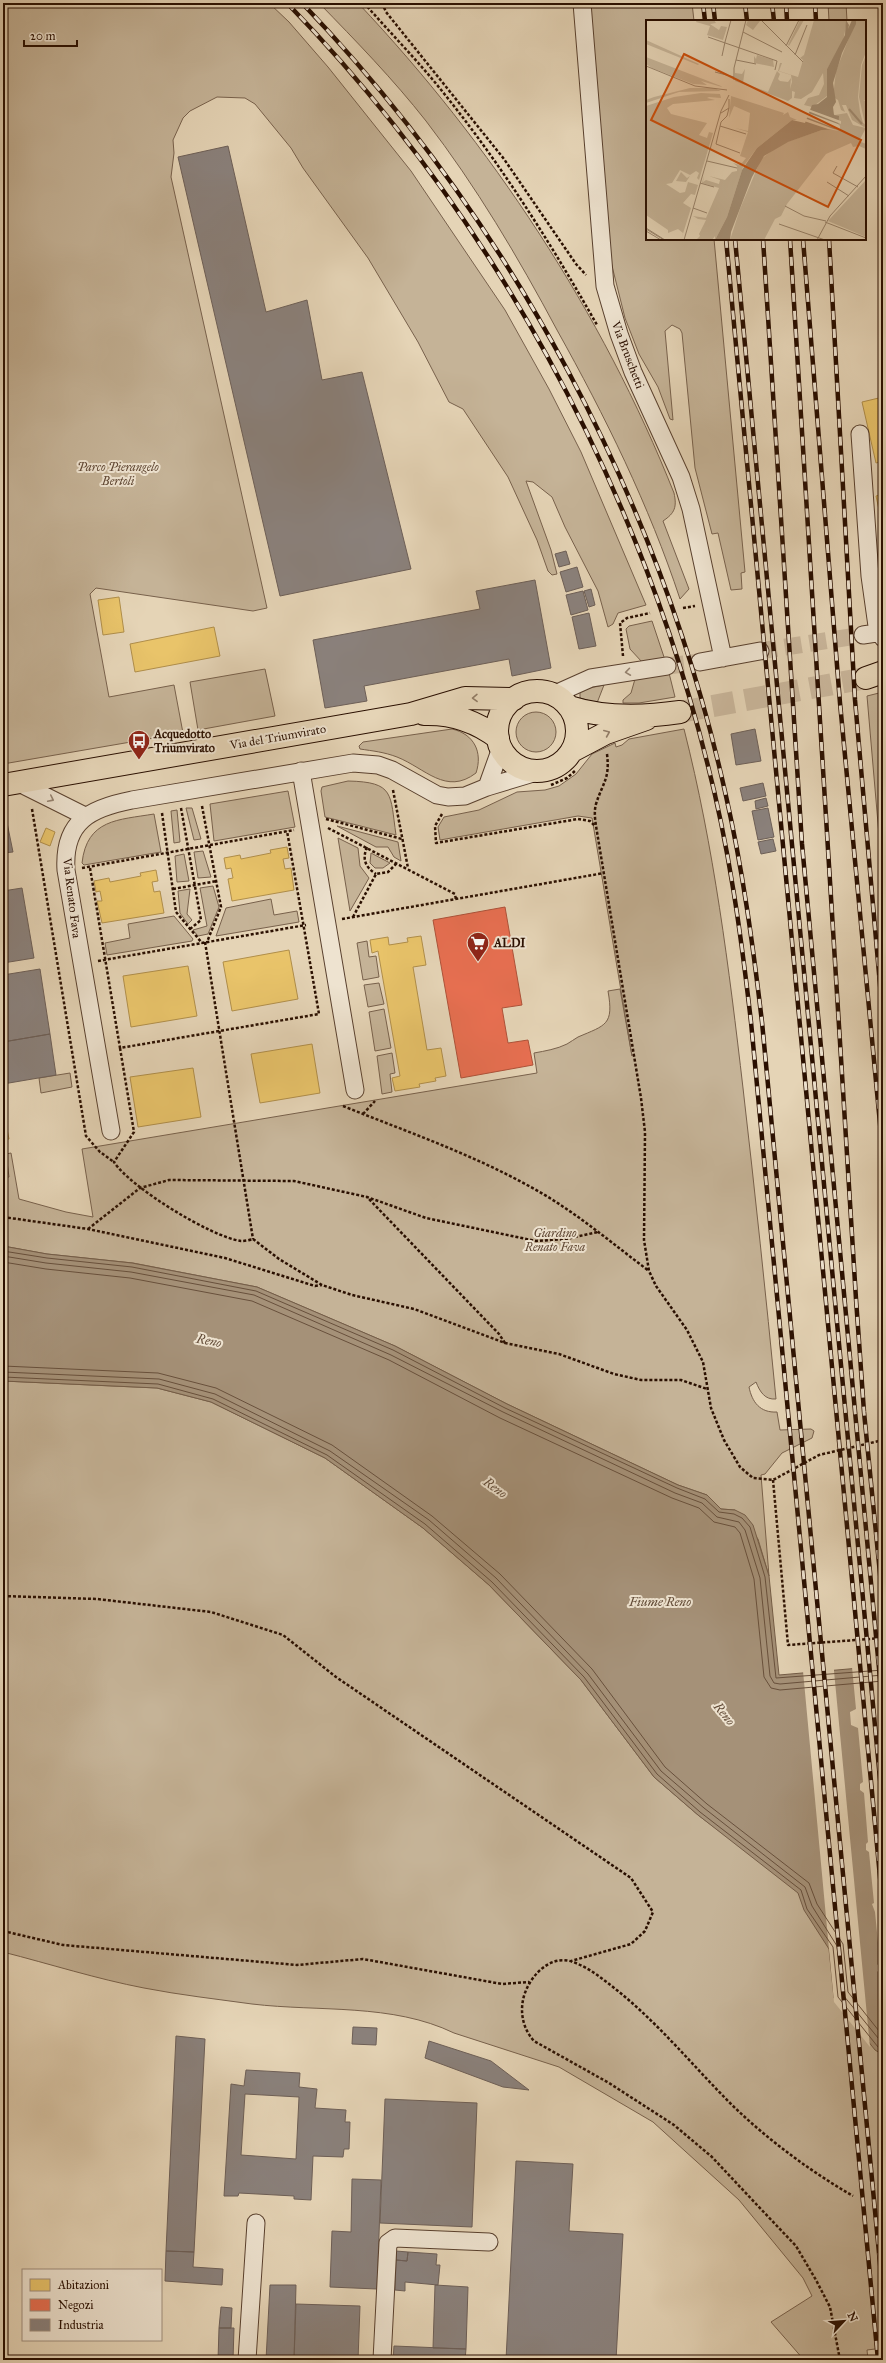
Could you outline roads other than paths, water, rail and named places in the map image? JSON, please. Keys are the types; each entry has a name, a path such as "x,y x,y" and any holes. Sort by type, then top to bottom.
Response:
{"main road":[{"path":"561,701 576,724 576,742 572,751 561,763 540,771 523,768 514,764 500,743 497,731 500,717 514,699 535,691 561,701 587,712 658,715 680,712"},
{"name":"Via del Triumvirato","path":"10,784 411,714 465,698 514,699"},
{"name":"Via del Triumvirato","path":"411,714 442,714 460,718 480,726 500,743"},
{"path":"572,751 606,733 658,715"}],"street":[{"name":"Via Bruschetti","path":"582,3 605,286 619,334 634,372 681,477 691,509 724,658"},
{"path":"860,434 873,604 882,634 863,635"},
{"path":"700,662 760,651"},
{"path":"561,701 591,678 667,666"},
{"path":"487,787 500,743"},
{"path":"10,784 85,816 94,810 113,804 353,763 378,765 392,770 437,794 448,797 466,796 487,787 540,771"},
{"path":"301,771 316,826 327,922 355,1090"},
{"name":"Via Renato Fava","path":"85,816 71,838 66,860 81,963 111,1132"},
{"path":"247,2360 256,2223"},
{"path":"382,2360 388,2243 395,2238 489,2242"}],"water":[{"name":"Fiume Reno","path":"3,1246 47,1254 132,1263 257,1287 395,1346 507,1404 678,1485 707,1495 721,1509 735,1510 745,1515 753,1525 769,1576 779,1675 883,1666 883,2055 875,2050 834,1998 829,1949 804,1910 798,1893 698,1815 654,1777 581,1680 489,1585 423,1528 325,1458 211,1402 157,1388 3,1381"}],"tunnel":[{"path":"760,651 863,635"},
{"path":"667,666 700,662"},
{"path":"680,712 866,678"}],"railway":[{"path":"287,3 360,84 428,170 490,260 546,355 596,453 640,553 677,657 707,762 722,826 734,891 751,1022 878,2360"},
{"path":"302,3 377,87 447,177 510,271 568,370 618,473 662,578 698,686 726,796 738,852 762,1022 883,2295"},
{"path":"703,3 705,20"},
{"path":"713,3 715,20"},
{"path":"745,3 747,20"},
{"path":"772,3 774,20"},
{"path":"786,3 787,20"},
{"path":"815,3 816,20"},
{"path":"726,240 883,1909"},
{"path":"735,240 883,1811"},
{"path":"763,240 802,844 883,1711"},
{"path":"790,240 856,1299 864,1412 883,1604"},
{"path":"803,240 840,703 883,1155"},
{"path":"829,240 855,700 883,1019"}],"place":[{"name":"Acquedotto Triumvirato","path":"139,760"},
{"name":"ALDI","path":"478,962"}],"park label":[{"name":"Parco Pierangelo Bertoli","path":"118,474"},
{"name":"Giardino Renato Fava","path":"555,1240"}],"water label":[{"name":"Reno","path":"209,1341"},
{"name":"Reno","path":"495,1488"},
{"name":"Reno","path":"724,1714"}]}
